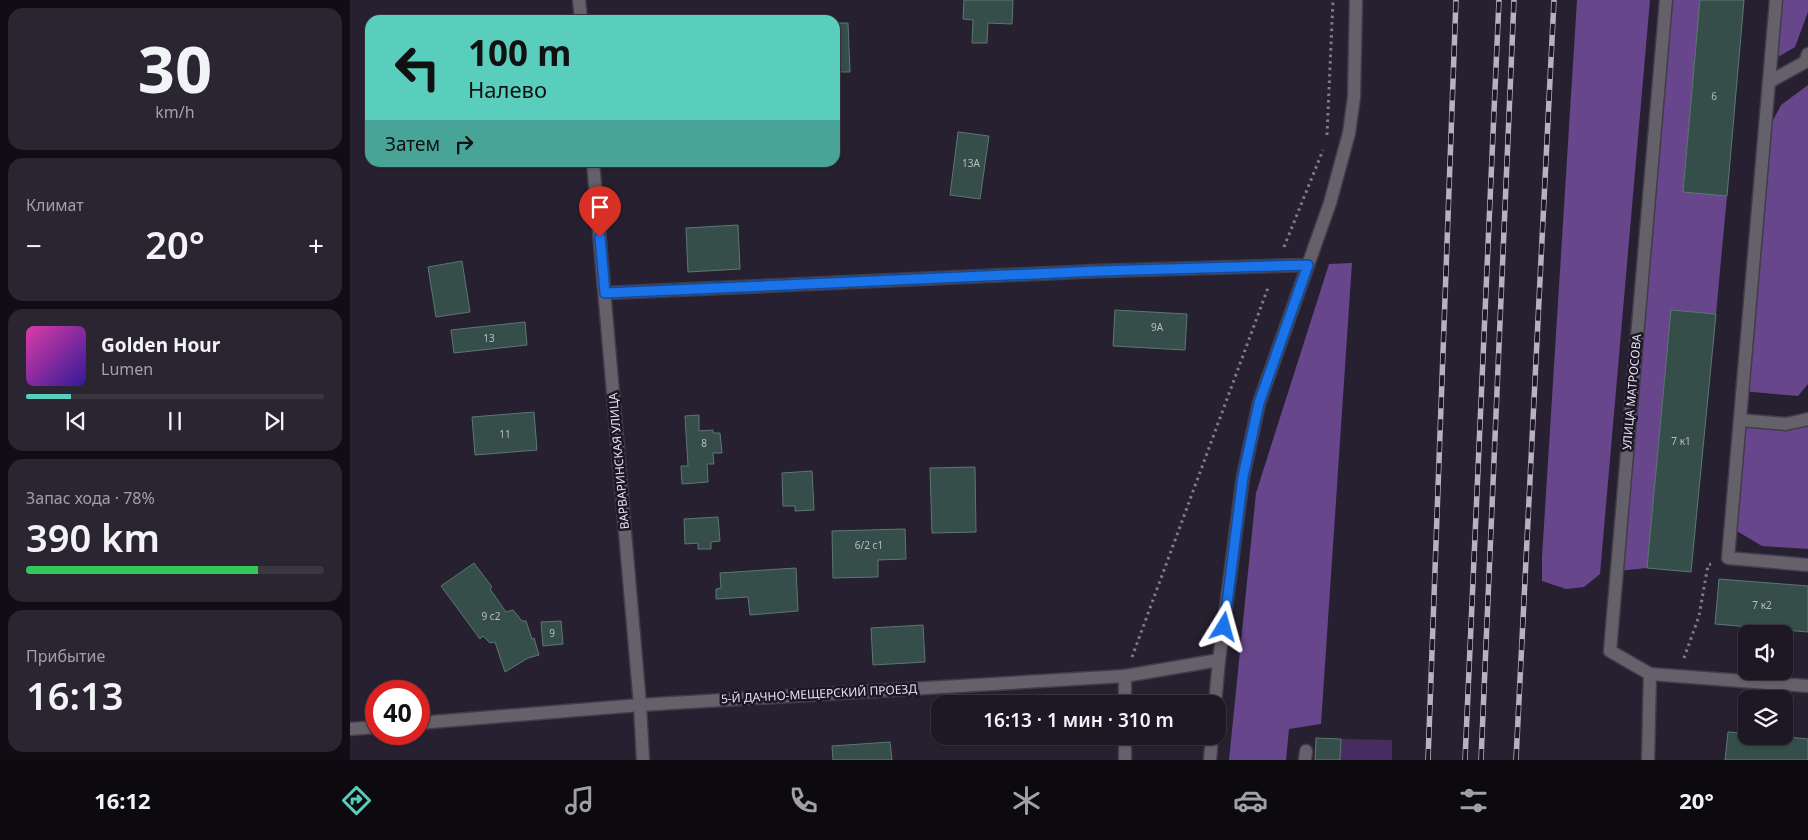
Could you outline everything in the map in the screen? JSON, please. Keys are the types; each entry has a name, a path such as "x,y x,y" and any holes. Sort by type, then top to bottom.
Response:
{"street":[{"path":"579,0 580,15"},
{"path":"1216,695 1243,477 1259,403 1332,195 1349,133 1354,97 1356,0"},
{"name":"УЛИЦА МАТРОСОВА","path":"1650,674 1610,651 1666,0"},
{"path":"1776,0 1728,558 1808,565"},
{"path":"1769,82 1805,62 1808,54"},
{"name":"ВАРВАРИНСКАЯ УЛИЦА","path":"593,167 640,705 643,760"},
{"path":"605,293 1088,271 1308,265"},
{"path":"1740,420 1786,424 1808,419"},
{"name":"5-Й ДАЧНО-МЕЩЕРСКИЙ ПРОЕЗД","path":"430,722 640,705 1125,676 1219,660"},
{"path":"1648,760 1650,674 1808,686"},
{"path":"1125,676 1125,695"},
{"path":"350,729 365,728"},
{"path":"1125,745 1125,760"},
{"path":"1210,760 1211,745"}],"path":[{"path":"1327,140 1333,0"},
{"path":"1125,676 1277,266 1324,149"},
{"path":"1683,661 1699,616 1708,565 1728,558"}],"shaded area":[{"path":"1577,0 1650,0 1600,574 1584,587 1566,589 1542,581 1542,557"},
{"path":"1666,0 1700,0 1683,191 1727,196 1716,314 1671,310 1647,568 1617,571"},
{"path":"1777,0 1808,0 1808,12 1795,47 1771,61"},
{"path":"1808,85 1808,384 1798,396 1742,391 1765,135 1781,105"},
{"path":"1352,263 1321,724 1289,729 1286,760 1229,760 1256,493 1329,264"},
{"path":"1808,419 1808,549 1762,546 1730,527 1740,420"},
{"path":"1341,739 1392,740 1392,760 1340,760"}],"building":[{"path":"964,0 1013,0 1012,24 988,23 987,43 972,43 973,20 963,19"},
{"path":"1700,0 1744,0 1727,196 1683,192"},
{"path":"840,23 848,23 850,72 840,72"},
{"path":"958,132 989,136 980,199 950,195"},
{"path":"738,225 740,269 688,272 686,228"},
{"path":"462,261 470,312 436,317 428,267"},
{"path":"1115,310 1187,314 1185,350 1113,346"},
{"path":"1671,310 1716,314 1691,572 1647,568"},
{"path":"525,322 527,345 454,353 451,330"},
{"path":"534,412 537,450 475,455 472,417"},
{"path":"699,415 699,431 713,430 713,433 720,433 722,453 713,453 714,464 707,464 708,482 682,484 681,466 688,466 685,416"},
{"path":"975,467 976,532 932,533 930,468"},
{"path":"812,471 814,510 795,511 795,506 783,506 782,473"},
{"path":"718,517 720,541 711,542 711,549 698,549 698,543 685,544 684,519"},
{"path":"905,529 906,559 878,560 878,577 833,578 832,531"},
{"path":"474,563 492,587 490,589 506,612 513,610 522,621 526,621 539,655 528,658 505,672 495,642 490,643 483,636 480,639 441,586"},
{"path":"796,568 798,611 750,615 748,597 716,599 716,589 721,588 720,573"},
{"path":"1719,579 1808,586 1808,632 1793,631 1793,625 1738,626 1715,624"},
{"path":"561,621 563,644 543,646 541,622"},
{"path":"923,625 925,662 873,665 871,628"},
{"path":"1728,732 1738,733 1738,745 1793,745 1793,738 1808,739 1808,760 1725,760"},
{"path":"1316,738 1341,739 1340,760 1315,760"},
{"path":"890,742 892,760 833,760 832,746"}],"railway":[{"path":"1428,760 1456,0"},
{"path":"1465,760 1499,0"},
{"path":"1481,760 1514,0"},
{"path":"1516,760 1554,0"}],"route":[{"path":"600,237 605,293 1098,271 1308,265 1259,403 1243,477 1224,627"}]}
